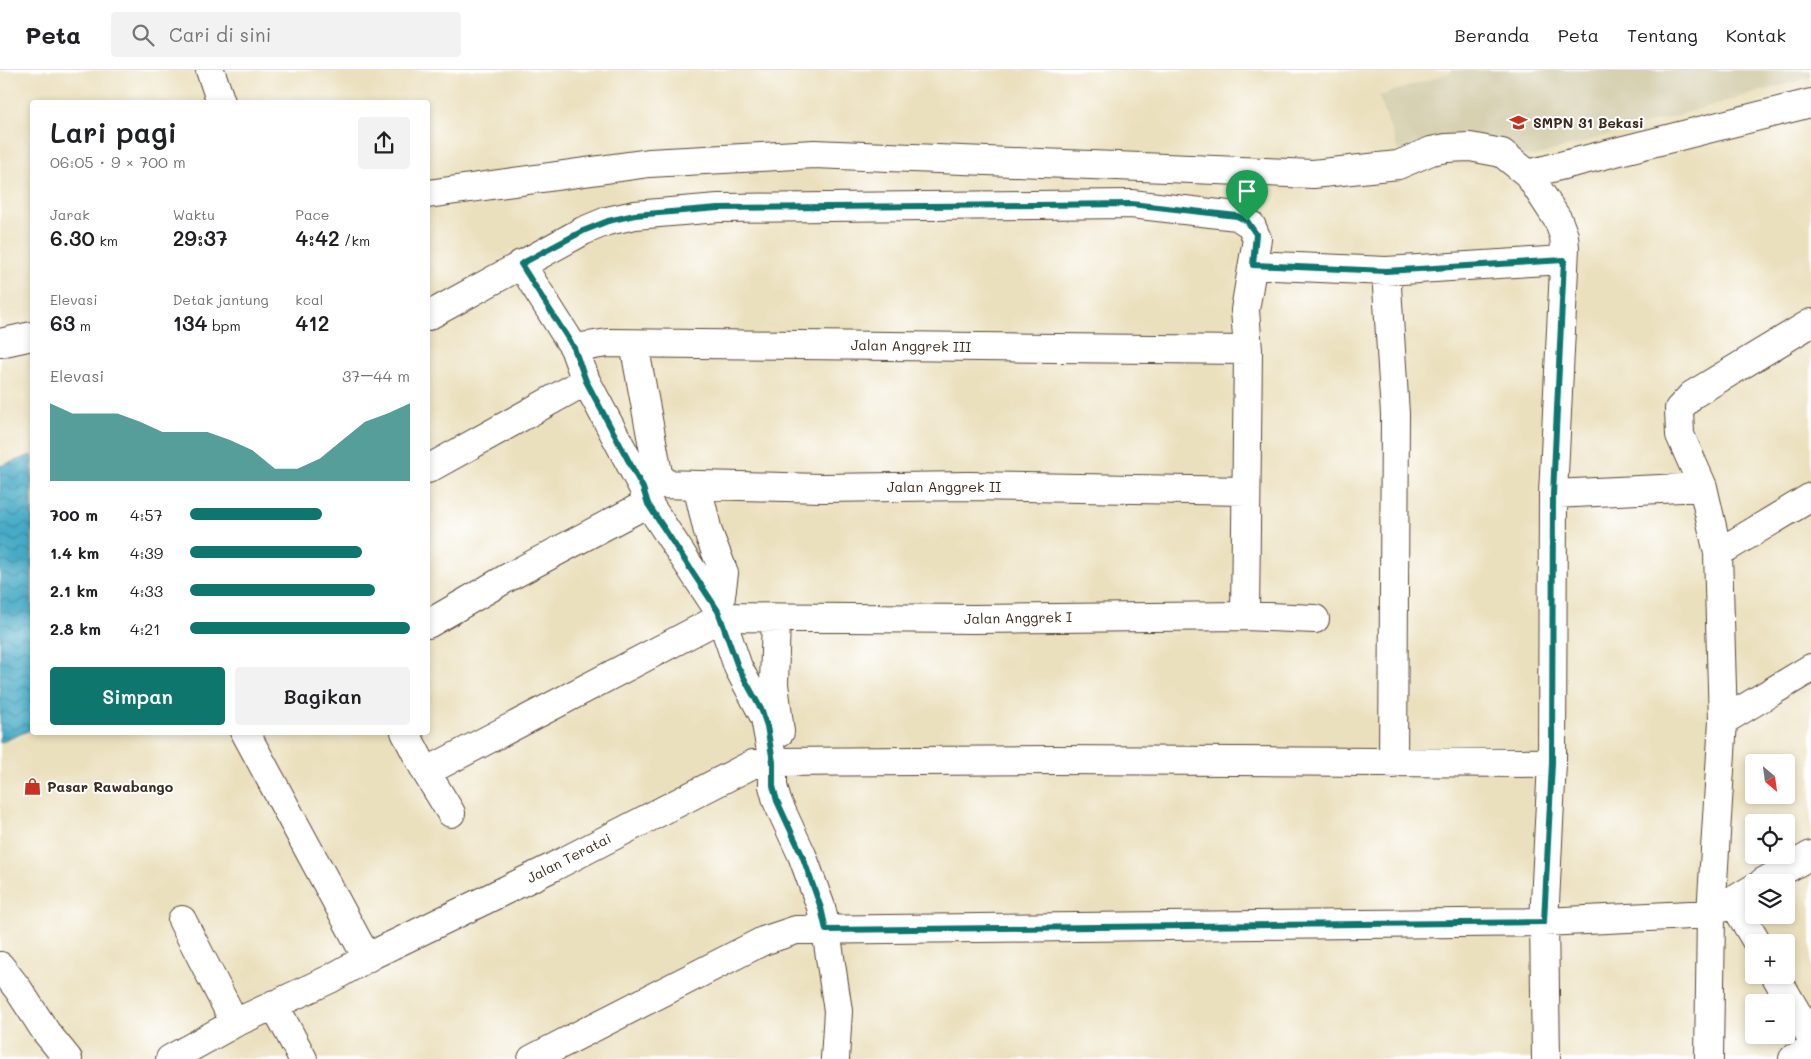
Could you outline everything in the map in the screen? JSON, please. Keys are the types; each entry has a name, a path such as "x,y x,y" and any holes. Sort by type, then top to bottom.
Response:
{"street":[{"path":"210,70 220,100"},
{"path":"1528,174 1811,103"},
{"path":"430,194 648,163 814,154 1313,174 1398,165 1431,151 1446,148 1470,147 1502,153 1528,174 1550,206 1562,230 1564,260 1553,494 1552,763 1544,922 1546,1059"},
{"path":"430,315 583,231 608,221 640,214 718,208 1131,204 1237,216 1244,219 1256,234 1245,310 1248,350 1245,616"},
{"path":"1253,265 1386,271 1564,260"},
{"path":"521,264 574,348 586,381 720,614 738,667 765,718 778,762"},
{"path":"1386,271 1395,414 1393,764"},
{"path":"1709,1059 1732,901 1722,721 1718,553 1703,487 1680,435 1679,409 1684,402 1811,322"},
{"path":"0,343 30,336"},
{"name":"Jalan Anggrek III","path":"574,348 608,343 1248,350"},
{"path":"634,344 650,492"},
{"path":"430,468 586,381"},
{"path":"697,485 708,532 724,573 720,614"},
{"name":"Jalan Anggrek II","path":"650,492 697,485 822,488 969,486 1246,491"},
{"path":"1553,494 1703,487"},
{"path":"430,623 650,492"},
{"path":"1718,553 1811,498"},
{"path":"426,772 720,614"},
{"name":"Jalan Anggrek I","path":"720,614 776,618 1245,616 1315,619"},
{"path":"776,618 774,684 778,762 773,786 777,801 802,855 821,908 826,930 838,1011 835,1059"},
{"path":"1722,721 1811,668"},
{"path":"247,735 367,958"},
{"path":"407,735 451,813"},
{"name":"Jalan Teratai","path":"170,1059 235,1023 330,979 367,958 553,867 753,764 778,762 1054,760 1393,764 1552,763"},
{"path":"1777,874 1811,855"},
{"path":"532,1059 763,940 796,930 1544,922 1732,901"},
{"path":"1732,901 1752,934"},
{"path":"182,920 235,1023"},
{"path":"0,966 18,989 46,1032 68,1059"},
{"path":"1781,984 1811,1037"},
{"path":"274,1004 303,1059"},
{"path":"1793,1059 1811,1048"}],"shaded area":[{"name":"SMPN 31 Bekasi","path":"1452,70 1811,70 1811,77 1535,156 1398,150 1379,96 1453,72"}],"water":[{"path":"30,456 30,730 0,743 0,466"}],"place":[{"name":"SMPN 31 Bekasi","path":"1519,123"},
{"name":"Pasar Rawabango","path":"33,787"}],"route":[{"path":"1131,204 1237,216 1247,221 1256,234 1257,239 1253,265 1386,271 1564,260 1553,494 1552,763 1544,922 826,930 821,908 802,855 777,801 773,786 773,762 765,718 738,667 722,618 648,504 643,488 586,381 574,348 521,264 583,231 608,221 635,215 718,208 1131,204"}]}
